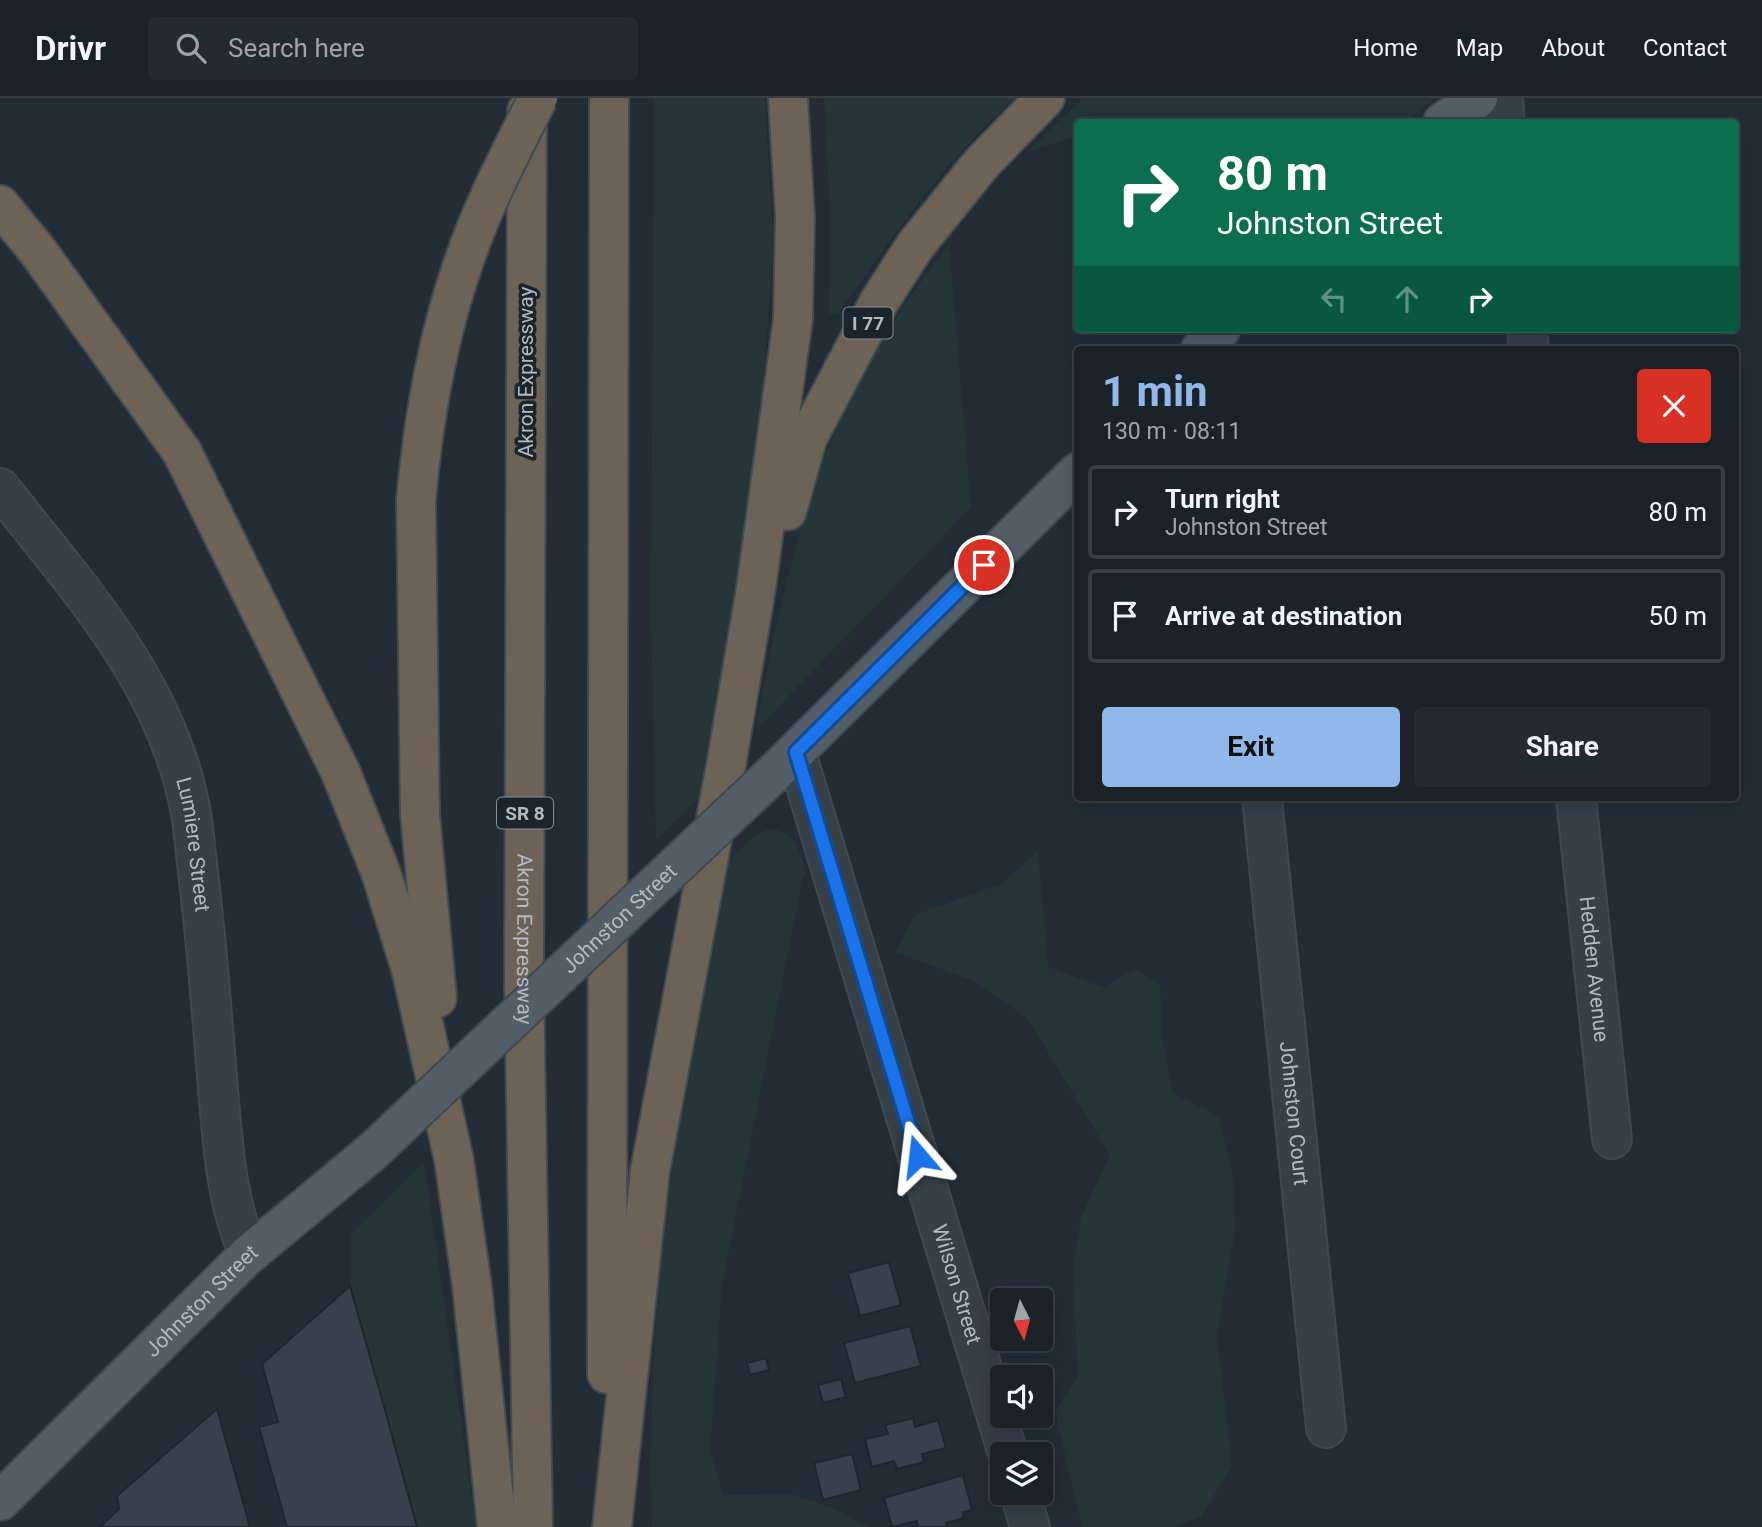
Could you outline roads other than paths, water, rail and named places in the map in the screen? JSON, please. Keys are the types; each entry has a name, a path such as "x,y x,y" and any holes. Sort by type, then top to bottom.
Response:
{"highway":[{"name":"Akron Expressway","path":"527,98 524,979 533,1527"},
{"path":"497,1527 472,1286 454,1160 420,814 416,500 420,457 444,330 463,264 495,186 538,98"},
{"path":"609,98 610,1527"},
{"path":"610,1527 650,1171 757,588 793,319 795,217 788,98"},
{"name":"I 77","path":"757,588 785,517 807,439 879,302 915,246 981,164 1045,98"},
{"path":"0,205 37,250 182,452 341,774 381,873 411,969 454,1160"}],"main road":[{"path":"1447,119 1478,98"},
{"path":"1204,346 1218,333"},
{"name":"Johnston Street","path":"0,1500 249,1254 372,1152 785,763 1074,475"}],"street":[{"path":"1503,98 1505,119"},
{"name":"Lumiere Street","path":"0,488 138,669 165,722 175,750 189,804 200,887 226,1172 236,1223 249,1254"},
{"name":"Wilson Street","path":"785,763 1004,1442"},
{"name":"Johnston Court","path":"1262,801 1326,1428"},
{"name":"Hedden Avenue","path":"1576,801 1612,1139"},
{"path":"1024,1505 1030,1527"}]}
